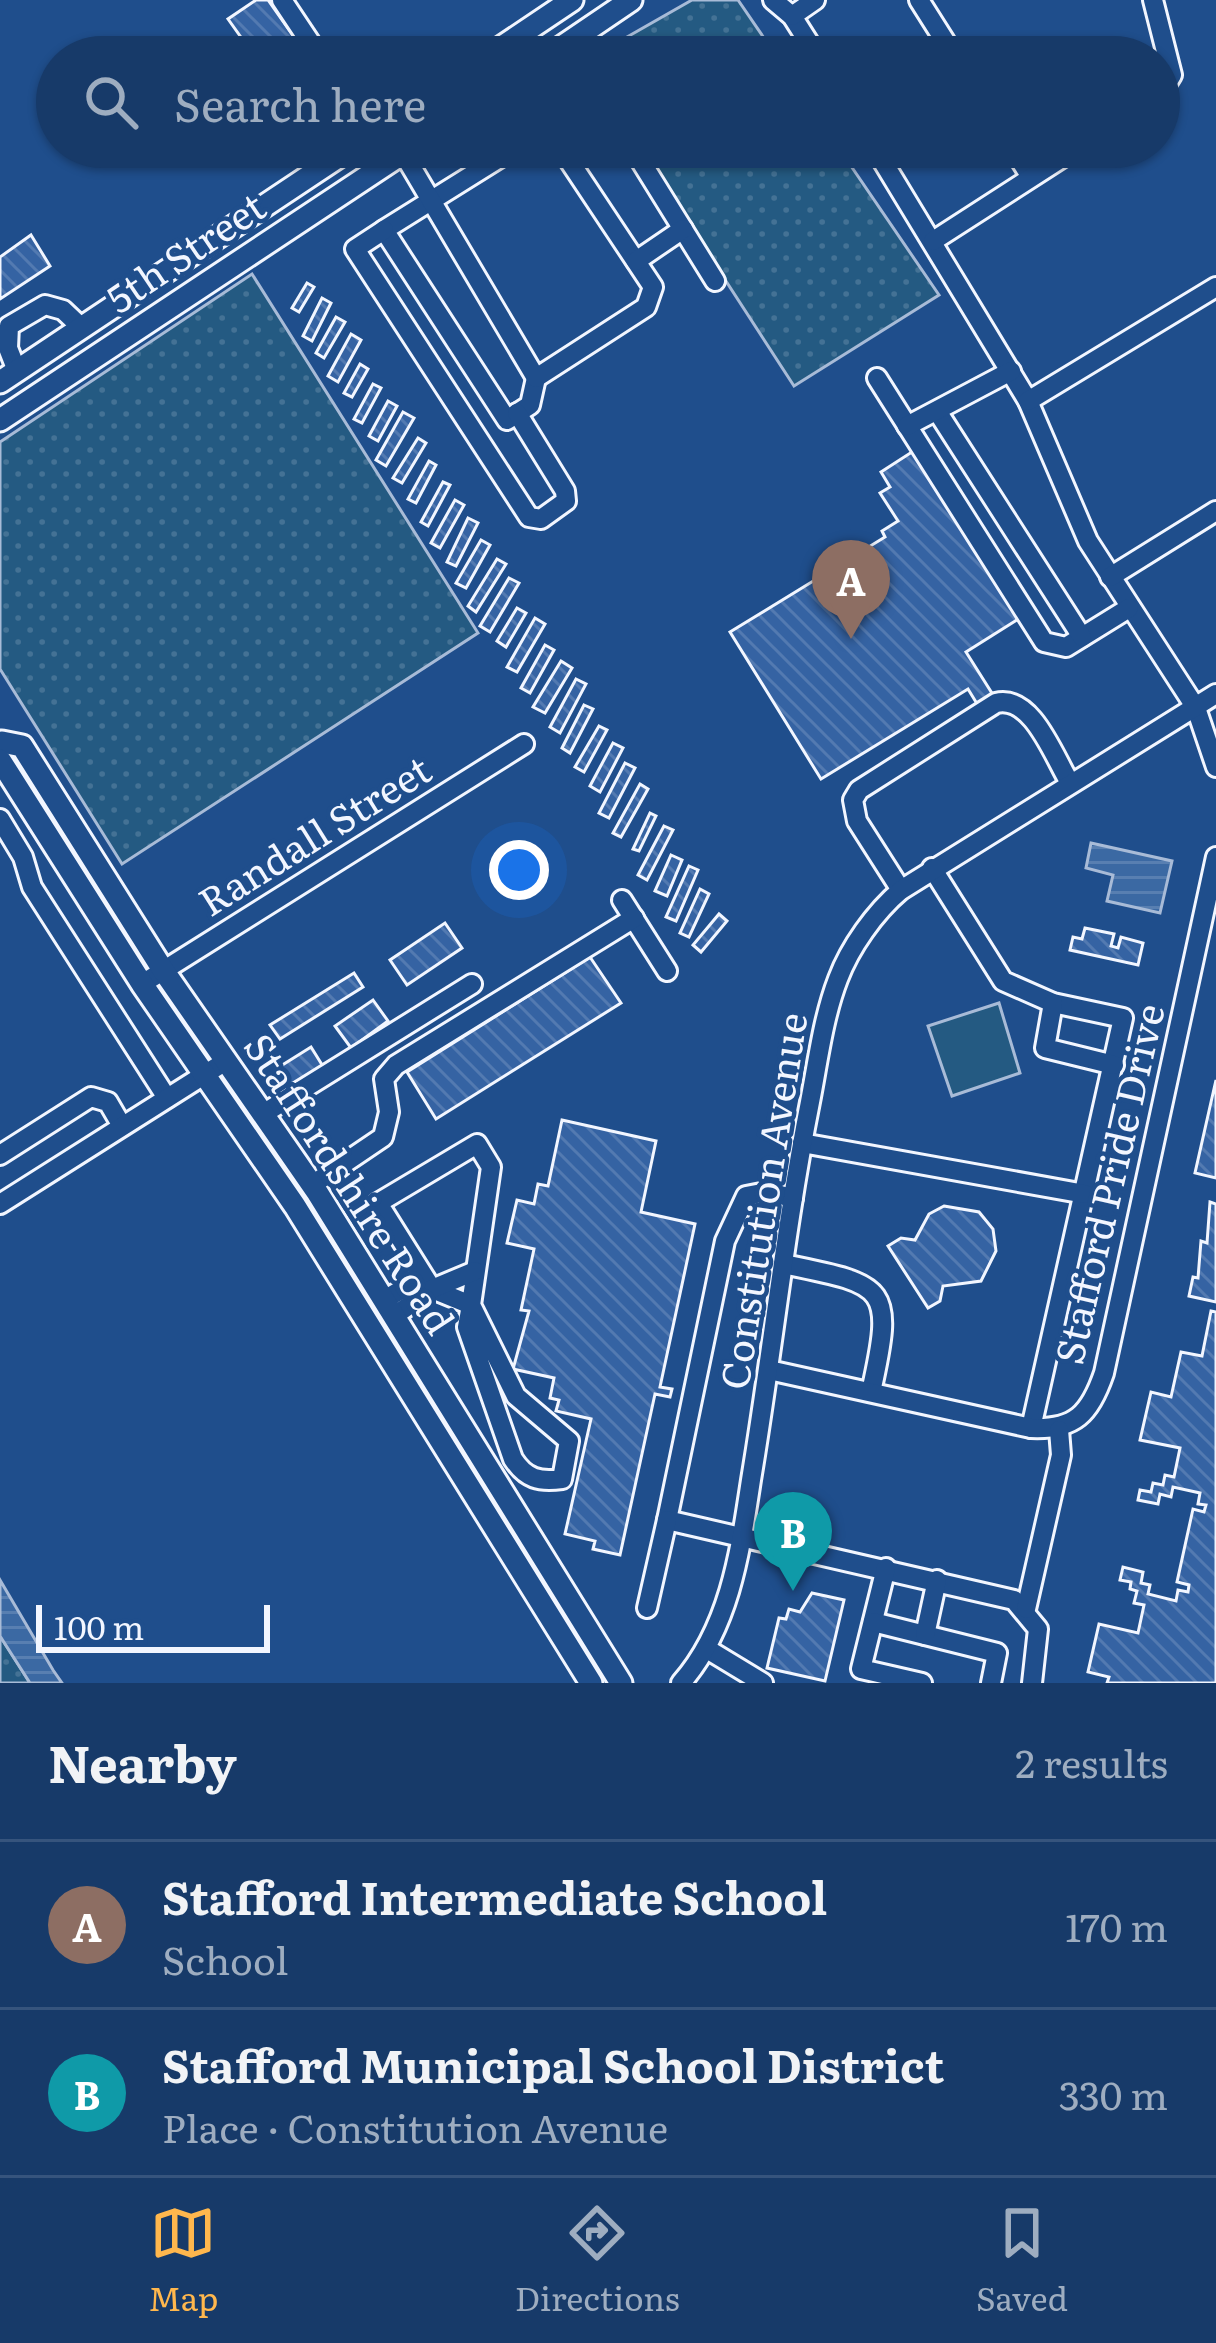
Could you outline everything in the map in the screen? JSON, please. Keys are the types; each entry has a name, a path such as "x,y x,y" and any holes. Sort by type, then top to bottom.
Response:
{"main road":[{"path":"518,36 572,0"},
{"path":"578,36 631,0"},
{"name":"5th Street","path":"8,377 322,168"},
{"name":"5th Street","path":"2,415 375,168"},
{"path":"224,233 242,259"},
{"path":"82,328 99,354"},
{"name":"Staffordshire Road","path":"591,1683 295,1206 142,984 0,759 0,741 22,746 163,970 312,1185 621,1683"}],"street":[{"path":"282,0 306,36"},
{"path":"773,0 793,8 807,36"},
{"path":"793,8 815,0"},
{"path":"919,0 942,36"},
{"path":"1153,0 1162,36"},
{"path":"384,230 507,420 530,405 536,378 413,168"},
{"path":"484,168 356,249 529,517 541,519 566,501 565,490 517,413"},
{"path":"536,378 646,307 653,286 574,168"},
{"path":"645,168 715,281"},
{"path":"887,168 1028,401 1088,541 1196,708 1216,767"},
{"path":"1025,168 1031,177"},
{"path":"933,241 1045,168"},
{"path":"636,260 682,229"},
{"path":"1028,401 1216,286"},
{"path":"8,377 9,326 45,305 62,310 82,328"},
{"path":"908,426 1011,371"},
{"path":"877,378 1037,635 1066,647 1129,608"},
{"path":"937,411 1082,637"},
{"path":"1110,577 1216,512"},
{"name":"Constitution Avenue","path":"681,1683 707,1649 725,1608 742,1536 802,1143 830,1001 841,971 869,925 901,890 1216,694"},
{"path":"901,890 857,821 853,800 859,790 995,703 1006,700 1025,710 1070,783"},
{"name":"Randall Street","path":"142,984 524,744"},
{"path":"0,819 23,856 32,887 166,1097"},
{"name":"Stafford Pride Drive","path":"1059,1430 1080,1420 1094,1403 1104,1373 1216,857"},
{"path":"932,868 1004,981 1054,1003 1123,1018 1031,1428"},
{"path":"622,900 667,971"},
{"path":"312,1185 383,1137 389,1112 384,1079 396,1065 634,918"},
{"path":"263,1114 472,984"},
{"path":"1054,1003 1045,1048 1114,1065"},
{"path":"0,1204 226,1061"},
{"path":"0,1154 91,1097 108,1102 122,1126"},
{"path":"802,1143 1085,1194"},
{"path":"475,1271 471,1305 467,1327 513,1459 524,1474 543,1481 562,1479 569,1441 516,1396 471,1305 427,1283 378,1203 477,1144 491,1166 475,1271"},
{"path":"646,1608 725,1241 736,1210 746,1196 767,1192 793,1198"},
{"path":"783,1264 856,1279 874,1292 885,1329 871,1392"},
{"path":"389,1308 427,1283 475,1271"},
{"path":"769,1370 1031,1428 1059,1430 1061,1455 1026,1609"},
{"path":"667,1520 996,1594 1026,1609 1039,1629 1032,1683"},
{"path":"886,1568 861,1669 922,1683"},
{"path":"926,1635 937,1580"},
{"path":"873,1622 998,1652 991,1683"},
{"path":"707,1649 764,1683"}],"shaded area":[{"path":"692,0 738,0 763,36 629,36"},
{"path":"653,168 852,168 939,295 794,386"},
{"path":"252,274 478,633 122,864 0,669 0,442"},
{"path":"1091,843 1172,861 1160,913 1107,901 1113,875 1086,868"},
{"path":"999,1003 1020,1073 952,1096 928,1026"},
{"path":"0,1580 62,1683 30,1683 0,1636"},
{"path":"0,1636 30,1683 0,1683"}],"building":[{"path":"256,0 268,0 293,36 240,36 228,19"},
{"path":"31,235 50,266 0,299 0,257"},
{"path":"307,283 314,287 299,312 292,308"},
{"path":"322,298 331,303 312,341 303,336"},
{"path":"336,317 345,322 324,358 316,353"},
{"path":"351,334 361,340 338,382 328,376"},
{"path":"360,364 368,369 352,397 344,393"},
{"path":"373,384 381,388 362,423 354,419"},
{"path":"388,401 397,406 378,441 369,436"},
{"path":"403,412 414,418 386,466 376,460"},
{"path":"418,438 426,443 402,483 393,478"},
{"path":"915,450 1020,618 966,652 995,698 979,707 968,689 821,779 730,632 885,537 882,531 898,521 880,493 890,487 881,472"},
{"path":"429,461 436,465 416,503 408,499"},
{"path":"443,482 450,485 428,526 421,522"},
{"path":"455,500 464,505 440,548 431,543"},
{"path":"468,518 478,523 456,566 447,562"},
{"path":"481,540 490,545 466,588 456,583"},
{"path":"497,559 506,564 476,612 468,606"},
{"path":"509,578 519,583 490,632 480,626"},
{"path":"517,608 526,613 506,647 497,641"},
{"path":"535,618 545,624 517,672 507,667"},
{"path":"545,645 554,650 530,693 521,688"},
{"path":"561,661 572,668 545,713 533,707"},
{"path":"576,679 586,684 560,733 550,727"},
{"path":"584,705 593,709 570,753 562,748"},
{"path":"599,726 607,730 584,772 575,767"},
{"path":"613,743 623,748 600,792 590,786"},
{"path":"625,763 635,768 609,818 599,813"},
{"path":"640,784 648,789 621,837 613,833"},
{"path":"650,813 656,816 639,851 633,849"},
{"path":"664,826 673,830 647,880 638,875"},
{"path":"671,855 682,860 667,896 655,891"},
{"path":"689,866 698,870 676,921 666,917"},
{"path":"700,889 709,894 689,937 680,933"},
{"path":"719,914 727,921 701,952 693,945"},
{"path":"445,923 462,948 407,985 390,960"},
{"path":"1085,928 1114,934 1111,946 1118,948 1121,937 1143,943 1138,965 1070,950 1073,937 1082,939"},
{"path":"590,957 621,1003 436,1119 407,1072"},
{"path":"354,973 363,987 280,1039 270,1025"},
{"path":"373,1000 388,1021 351,1048 335,1026"},
{"path":"311,1047 324,1068 289,1089 276,1069"},
{"path":"1216,1080 1216,1178 1195,1173"},
{"path":"562,1120 656,1141 641,1212 695,1224 660,1387 672,1389 670,1397 655,1394 620,1555 593,1549 595,1541 565,1534 591,1419 556,1411 559,1400 550,1398 554,1378 513,1369 529,1311 521,1310 534,1249 507,1243 517,1200 534,1204 538,1184 548,1186"},
{"path":"1210,1202 1216,1204 1216,1302 1189,1296 1193,1277 1198,1278 1201,1241 1207,1243"},
{"path":"944,1206 979,1212 993,1229 996,1251 981,1281 943,1286 940,1301 928,1308 888,1246 901,1238 915,1240 929,1214"},
{"path":"1211,1311 1216,1312 1216,1683 1107,1683 1109,1677 1088,1672 1099,1624 1138,1633 1144,1605 1134,1603 1137,1591 1130,1589 1131,1582 1120,1580 1123,1567 1143,1572 1141,1583 1150,1585 1148,1594 1176,1601 1178,1590 1188,1592 1189,1585 1177,1582 1193,1509 1204,1512 1206,1505 1198,1504 1200,1493 1173,1487 1171,1497 1160,1494 1158,1504 1138,1500 1140,1490 1151,1492 1153,1483 1163,1485 1165,1475 1174,1477 1180,1448 1140,1440 1151,1392 1171,1397 1181,1352 1202,1356"},
{"path":"812,1593 844,1600 825,1681 767,1668 779,1618 786,1619 789,1609 800,1612"}],"place":[{"name":"Stafford Intermediate School","path":"851,639"},
{"name":"Stafford Municipal School District","path":"793,1591"}]}
